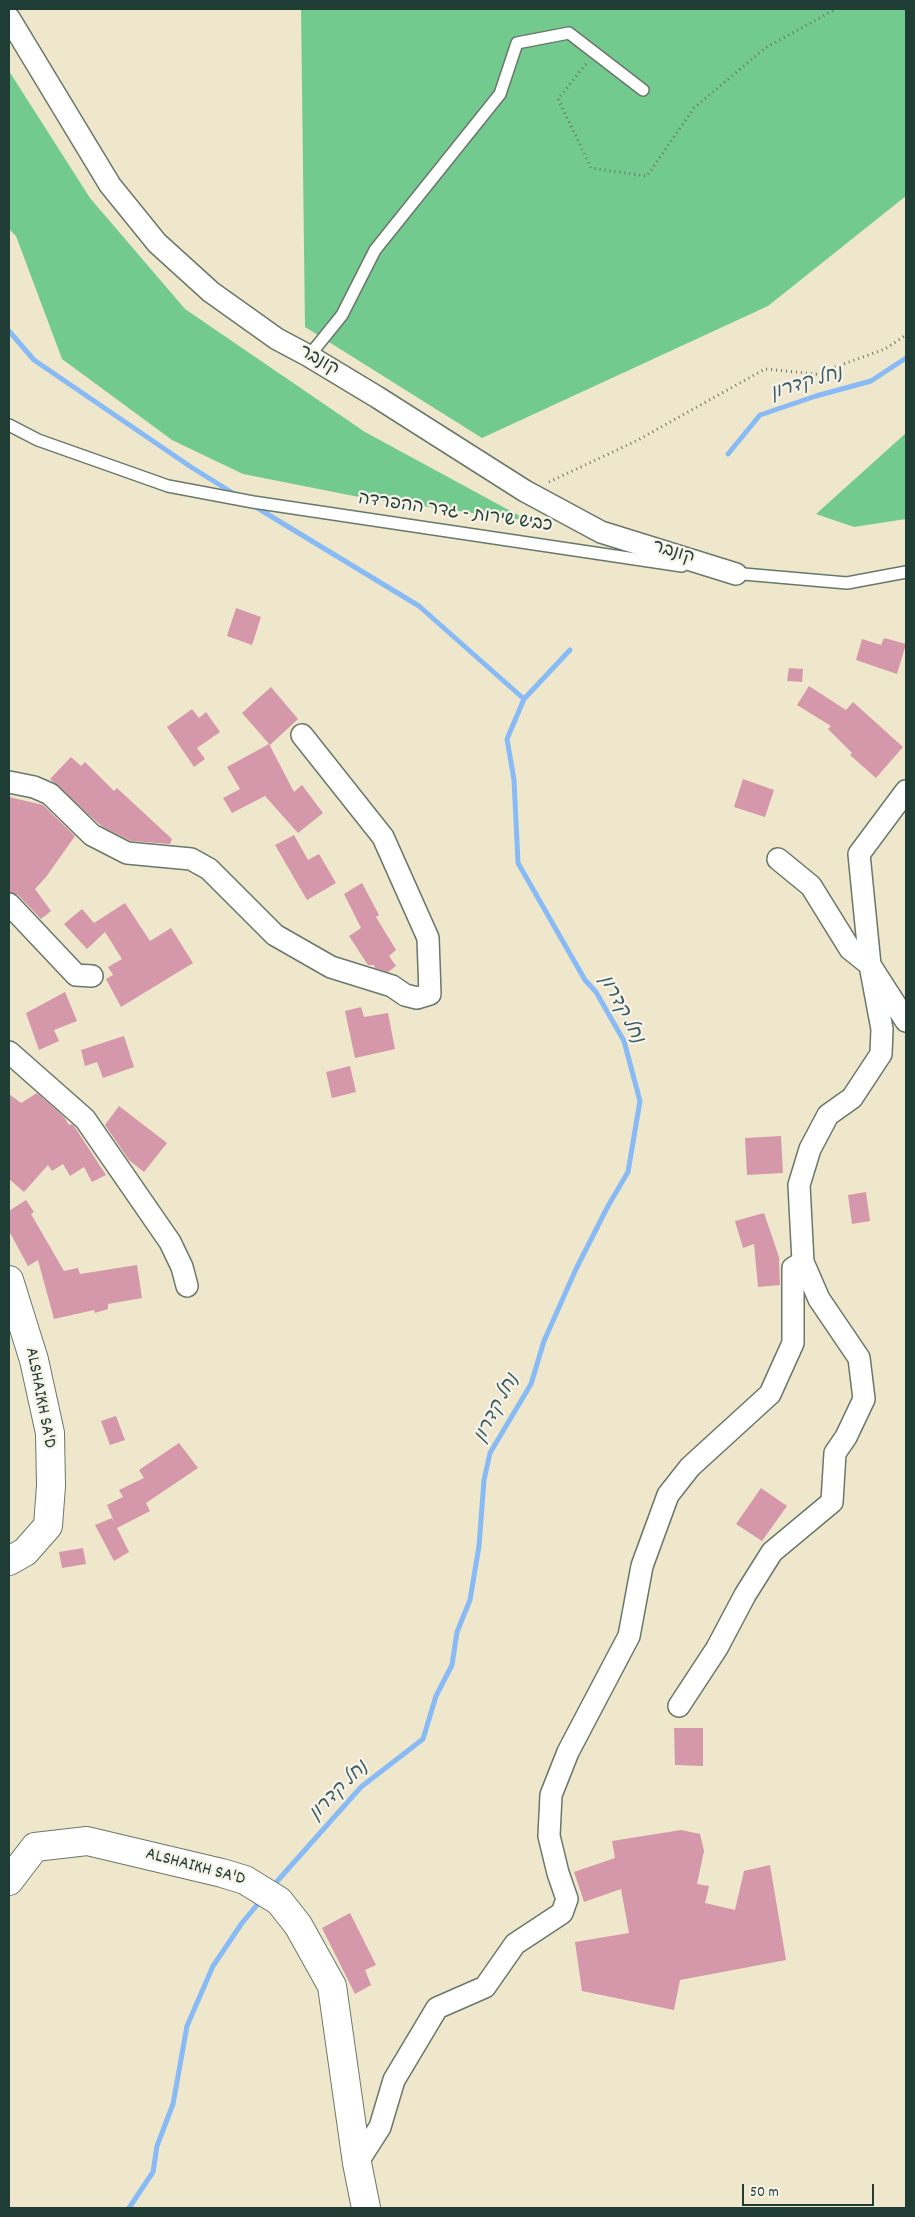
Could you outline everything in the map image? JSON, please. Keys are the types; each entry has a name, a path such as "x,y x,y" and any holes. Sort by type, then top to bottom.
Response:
{"street":[{"name":"קונבר","path":"9,18 110,185 158,243 211,292 277,339 309,356 526,491 601,532 736,574"},
{"path":"9,782 50,794 92,835 127,852 191,859 209,869 275,935 331,967 382,983 405,995 418,998 430,994 428,938 383,837 302,735"},
{"path":"679,1706 717,1648 745,1595 772,1552 832,1502 835,1453 846,1437 864,1399 859,1358 819,1299 803,1262 798,1185 810,1149 828,1115 852,1098 881,1054 882,1028 870,965 859,854 906,791"},
{"path":"778,859 811,886 850,949 870,965 906,1021"},
{"path":"9,904 76,975 92,976"},
{"path":"9,1052 85,1119 170,1242 182,1268 187,1286"},
{"path":"357,2163 380,2126 394,2080 437,2008 485,1987 515,1944 562,1913 567,1898 558,1873 549,1836 551,1795 568,1752 628,1636 642,1566 668,1495 690,1467 770,1394 793,1342 793,1268 803,1262"},
{"name":"ALSHAIKH SA'D","path":"9,1280 34,1360 50,1433 51,1486 48,1526 25,1552 9,1561"},
{"name":"ALSHAIKH SA'D","path":"9,1881 35,1847 87,1841 245,1880 280,1901 298,1926 332,1986 357,2163 366,2208"}],"lane":[{"path":"309,356 342,315 375,250 500,94 517,43 570,33 643,90"},
{"name":"כביש שירות - גדר ההפרדה","path":"9,425 38,440 168,486 253,502 736,574 847,583 906,572"}],"path":[{"path":"595,53 558,100 591,168 647,176 694,108 764,48 836,9"},
{"path":"526,491 636,441 765,369 816,374 885,349 906,336"}],"green space":[{"path":"301,9 906,9 906,196 768,306 482,438 305,327"},
{"path":"9,71 90,198 185,309 365,432 529,521 359,497 243,474 172,440 62,359 16,236 9,229"},
{"path":"906,433 906,519 854,527 816,514"}],"building":[{"path":"236,608 261,617 252,645 227,636"},
{"path":"884,638 906,644 897,674 856,660 862,639 881,645"},
{"path":"789,668 803,669 802,682 787,681"},
{"path":"809,686 846,710 853,702 903,747 876,778 850,755 852,753 828,729 831,726 797,705"},
{"path":"271,687 298,719 270,745 242,713"},
{"path":"192,709 199,718 206,712 220,732 197,748 205,759 194,767 167,727"},
{"path":"269,744 294,792 302,785 323,813 298,833 265,796 232,813 223,798 240,789 227,767"},
{"path":"71,757 81,766 85,762 114,791 117,788 172,839 170,844 131,841 103,827 90,816 50,779"},
{"path":"743,779 774,790 765,817 734,807"},
{"path":"9,797 43,805 75,836 46,877 35,889 51,911 41,919 18,895 9,892"},
{"path":"294,835 308,860 319,854 336,883 307,900 275,845"},
{"path":"362,883 379,915 376,917 396,950 389,956 396,966 388,972 375,968 374,965 368,965 349,936 361,928 344,894"},
{"path":"125,903 150,941 171,928 193,963 121,1007 106,979 113,975 108,967 122,959 105,932 87,949 64,924 82,909 94,923"},
{"path":"65,992 77,1021 54,1030 59,1041 39,1050 26,1013"},
{"path":"361,1007 364,1017 388,1013 395,1049 355,1058 345,1011"},
{"path":"124,1036 134,1067 103,1078 97,1062 85,1066 81,1050"},
{"path":"350,1066 356,1092 332,1098 326,1072"},
{"path":"37,1093 64,1117 69,1125 72,1124 74,1126 106,1175 92,1182 84,1167 70,1176 63,1164 52,1171 48,1165 24,1192 9,1179 9,1094 21,1103"},
{"path":"119,1106 167,1143 144,1172 129,1160 105,1125"},
{"path":"781,1136 783,1173 747,1175 745,1138"},
{"path":"866,1192 870,1221 852,1224 848,1195"},
{"path":"26,1200 34,1212 31,1214 64,1271 78,1268 80,1274 137,1265 142,1298 108,1304 108,1309 95,1313 94,1310 54,1319 38,1260 28,1266 9,1231 9,1211"},
{"path":"764,1213 779,1257 780,1285 758,1287 754,1244 743,1248 735,1221"},
{"path":"116,1416 125,1440 110,1445 101,1421"},
{"path":"179,1443 198,1468 146,1503 150,1511 117,1528 129,1552 114,1561 95,1525 112,1518 116,1526 107,1505 123,1497 119,1490 144,1478 139,1470"},
{"path":"761,1488 787,1506 762,1541 736,1524"},
{"path":"83,1548 86,1564 62,1568 59,1552"},
{"path":"674,1728 703,1728 703,1766 675,1765"},
{"path":"681,1830 700,1834 704,1851 697,1884 709,1886 705,1903 735,1910 744,1871 770,1865 786,1960 680,1980 674,2010 582,1991 575,1942 629,1933 621,1889 584,1902 574,1872 615,1858 612,1841"},
{"path":"350,1913 376,1965 365,1970 371,1985 355,1994 322,1928"}],"waterway":[{"path":"9,331 34,360 191,467 236,495"},
{"name":"נחל קדרון","path":"728,454 760,415 816,396 871,381 906,358"},
{"path":"254,506 419,606 524,699"},
{"name":"נחל קדרון","path":"272,1887 361,1787 423,1739 436,1696 452,1665 457,1632 470,1600 479,1546 484,1480 490,1453 531,1384 544,1341 576,1269 608,1206 628,1172 640,1101 624,1041 596,992 585,980 518,863 514,780 507,739 524,699 570,650"},
{"name":"נחל קדרון","path":"129,2208 153,2172 157,2146 173,2104 187,2026 213,1966 242,1923 262,1899"}]}
